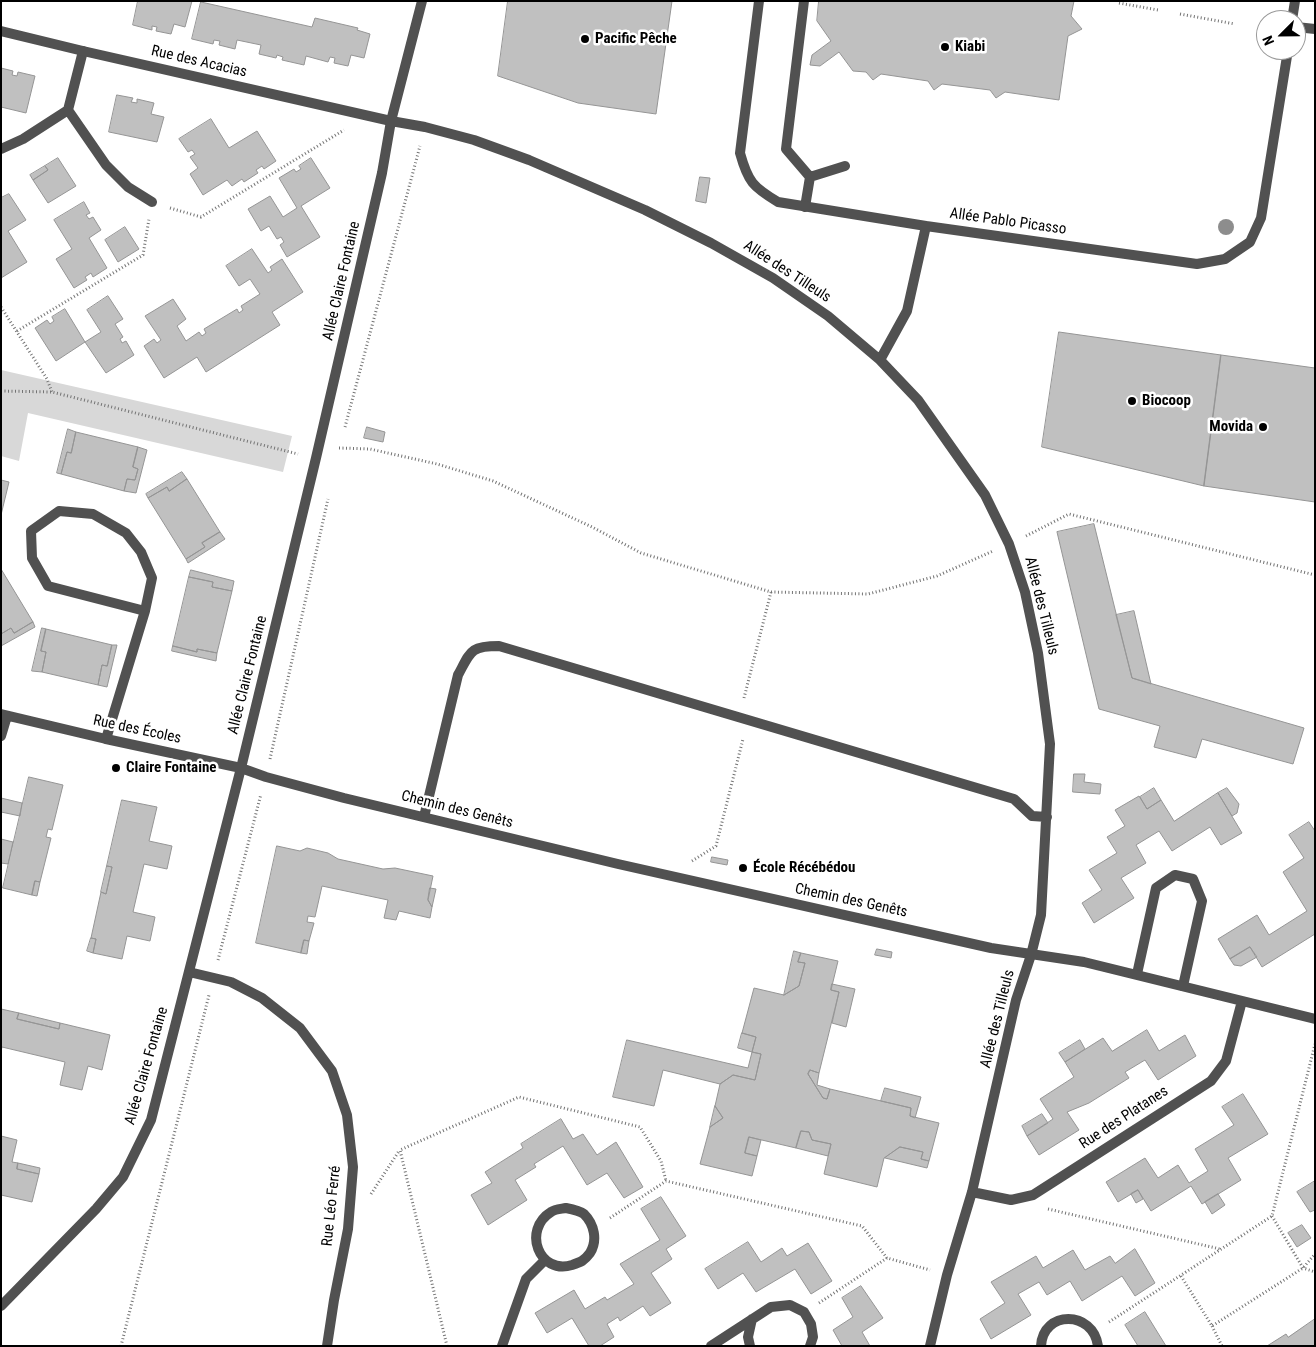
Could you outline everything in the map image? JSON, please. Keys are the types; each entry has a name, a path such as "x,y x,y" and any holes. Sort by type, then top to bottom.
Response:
{"street":[{"name":"Allée Claire Fontaine","path":"1,1306 96,1209 123,1177 151,1120 241,768 316,458 382,173 391,121 422,1"},
{"name":"Allée Pablo Picasso","path":"759,1 740,153 745,173 759,190 778,202 926,226 1196,264 1225,259 1250,242 1261,218 1286,60"},
{"path":"804,1 786,149 810,176"},
{"name":"Rue des Acacias","path":"1,31 391,121"},
{"path":"1,149 23,139 68,110 83,51"},
{"path":"68,110 106,165 128,187 152,202"},
{"name":"Allée des Tilleuls","path":"391,121 425,127 474,140 529,160 645,210 711,243 773,278 828,316 880,360 918,400 952,446 984,495 1009,544 1025,592 1038,653 1050,744 1041,915 1031,955 1016,1000 972,1192 930,1346"},
{"path":"810,176 845,166"},
{"path":"805,206 810,176"},
{"path":"880,360 907,311 926,226"},
{"path":"106,739 145,611 152,578 141,552 126,533 93,514 59,511 30,531 32,558 48,586 145,611"},
{"path":"424,817 458,675 470,654 481,646 499,646 1014,799 1032,816 1047,817"},
{"path":"1,736 4,715"},
{"name":"Rue des Écoles","path":"4,715 241,768 266,777"},
{"name":"Chemin des Genêts","path":"266,777 685,880 990,948 1084,962 1315,1019"},
{"path":"1137,974 1156,888 1175,875 1193,879 1202,901 1183,986"},
{"name":"Rue Léo Ferré","path":"190,972 230,982 262,998 300,1028 332,1071 347,1115 353,1167 348,1229 327,1346"},
{"name":"Rue des Platanes","path":"972,1192 1011,1200 1032,1195 1211,1081 1226,1061 1242,1001"},
{"path":"566,1208 583,1213 594,1229 594,1247 584,1262 562,1268 545,1260 536,1244 538,1224 552,1211 566,1208"},
{"path":"502,1346 526,1279 545,1260"},
{"path":"711,1346 771,1307 790,1305 804,1312 811,1324 813,1337 810,1346"},
{"path":"1041,1346 1044,1333 1050,1326 1058,1320 1068,1318 1077,1319 1093,1330 1098,1346"},
{"path":"750,1346 748,1337 752,1319"}],"path":[{"path":"1119,3 1158,10"},
{"path":"1180,14 1235,24"},
{"path":"345,428 425,127"},
{"path":"17,331 143,256 152,202 200,217 347,129"},
{"path":"1,307 47,379 52,392"},
{"path":"1,391 52,392 316,458 340,447 370,449 438,464 493,482 592,527 641,553 771,592 868,594 937,576 1009,544 1069,514 1315,575"},
{"path":"338,457 340,447"},
{"path":"120,1346 213,977 266,777 329,496"},
{"path":"685,880 689,862 716,846 745,733 744,702 771,592"},
{"path":"1093,1330 1109,1323 1272,1216 1315,1044"},
{"path":"368,1198 400,1150 519,1097 640,1127 661,1161 666,1181"},
{"path":"400,1150 446,1346"},
{"path":"594,1229 666,1181 862,1226 887,1258 948,1275"},
{"path":"1011,1200 1220,1250"},
{"path":"1272,1216 1303,1268 1315,1272"},
{"path":"1212,1326 1303,1268 1315,1254"},
{"path":"804,1312 887,1258"},
{"path":"1181,1276 1222,1346"}],"shaded area":[{"path":"1,370 292,436 283,472 28,413 19,461 1,456"}],"building":[{"path":"138,1 192,1 185,27 174,24 171,34 156,31 157,27 152,26 152,30 133,25"},
{"name":"Pacific Pêche","path":"508,1 672,1 656,114 578,103 498,76"},
{"name":"Kiabi","path":"819,1 1074,1 1071,16 1082,29 1068,36 1059,100 1005,92 996,98 990,90 942,84 934,90 928,81 881,74 873,80 866,72 853,71 839,52 820,66 810,65 812,55 831,41 817,21"},
{"path":"201,2 312,27 315,18 358,28 357,30 370,34 364,58 351,55 348,66 334,63 335,58 330,57 328,62 306,56 304,65 282,60 283,57 277,55 276,58 259,54 261,45 237,40 235,49 219,45 220,41 214,40 213,44 192,39"},
{"path":"1,68 13,71 12,75 17,76 18,72 35,76 26,113 1,107"},
{"path":"117,95 133,98 131,102 137,103 137,99 154,103 151,114 164,117 157,142 109,132"},
{"path":"211,119 229,148 257,131 276,161 264,169 262,166 256,170 258,173 244,182 242,179 232,186 227,180 203,195 190,174 198,168 190,157 195,154 192,150 188,152 179,139"},
{"path":"58,158 76,186 48,203 33,180 48,170 45,166"},
{"path":"311,158 330,188 301,206 320,237 287,257 280,245 284,242 281,237 277,239 269,226 261,231 248,209 270,196 283,217 297,208 279,178 294,169 296,172 301,169 299,166"},
{"path":"45,166 48,170 33,180 30,175"},
{"path":"700,177 710,178 706,203 696,201"},
{"path":"9,194 26,220 8,231 27,262 1,278 1,198"},
{"path":"84,202 90,213 86,215 89,219 93,217 101,230 89,238 107,268 93,277 91,273 85,277 87,280 74,288 56,259 72,249 54,220"},
{"path":"125,227 139,249 118,262 105,240"},
{"path":"252,249 268,273 272,270 270,267 282,259 303,292 272,312 280,325 206,372 197,357 164,378 144,346 154,339 157,343 161,340 145,316 173,299 186,319 177,326 186,341 199,332 202,336 206,333 204,329 237,309 239,313 243,310 241,306 260,294 250,279 239,286 226,266"},
{"path":"108,296 123,319 115,324 123,337 120,339 122,343 126,341 134,355 106,373 85,342 101,332 87,310"},
{"path":"65,309 85,342 56,361 35,328 47,320 50,324 54,321 52,317"},
{"name":"Biocoop","path":"1059,332 1221,355 1204,486 1042,447"},
{"name":"Movida","path":"1221,355 1315,368 1315,502 1204,486"},
{"path":"367,427 385,432 383,442 364,438"},
{"path":"68,429 76,432 71,453 67,452 61,474 57,473"},
{"path":"76,432 138,447 133,467 138,469 135,480 127,479 124,491 61,474 67,452 71,453"},
{"path":"138,447 147,450 136,493 124,491 127,479 135,480 138,469 133,467"},
{"path":"182,472 187,479 169,491 167,487 148,498 146,494"},
{"path":"187,479 220,532 202,543 205,547 186,559 148,498 167,487 169,491"},
{"path":"1,480 9,482 1,515"},
{"path":"1094,524 1132,678 1304,728 1293,764 1202,739 1196,758 1154,747 1160,726 1099,709 1057,532"},
{"path":"220,532 225,539 188,563 186,559 205,547 202,543"},
{"path":"1,569 33,622 14,633 11,628 1,634"},
{"path":"191,570 234,581 232,591 212,587 213,582 189,577"},
{"path":"189,577 213,582 212,587 232,591 217,653 197,649 197,652 173,646"},
{"path":"1134,611 1151,684 1132,678 1116,615"},
{"path":"33,622 35,627 1,646 1,634 11,628 14,633"},
{"path":"42,628 46,629 41,651 46,652 42,672 32,671"},
{"path":"46,629 112,645 107,666 102,665 98,685 42,672 46,652 41,651"},
{"path":"112,645 117,645 107,687 98,685 102,665 107,666"},
{"path":"173,646 197,652 197,649 217,653 216,661 172,651"},
{"path":"1074,774 1085,774 1084,782 1101,784 1100,794 1073,792"},
{"path":"29,777 63,785 52,830 48,829 46,837 51,838 40,882 35,881 32,895 3,888"},
{"path":"1154,788 1161,800 1147,809 1140,797"},
{"path":"1227,788 1239,804 1237,813 1232,816 1218,793"},
{"path":"1218,793 1242,833 1221,845 1210,827 1172,851 1159,831 1136,845 1146,863 1121,878 1134,898 1094,923 1082,903 1102,890 1089,870 1117,853 1107,837 1125,826 1115,810 1139,796 1147,809 1161,800 1174,821"},
{"path":"1,798 22,803 20,816 1,812"},
{"path":"122,800 157,807 149,841 172,846 167,869 144,864 133,912 155,917 150,941 127,936 122,959 93,953 96,939 91,938 101,892 106,894 112,867 107,866"},
{"path":"1309,822 1315,831 1315,934 1262,967 1250,947 1230,959 1218,939 1257,915 1269,935 1307,911 1283,872 1304,858 1289,835"},
{"path":"1,839 13,842 8,864 1,863"},
{"path":"277,846 300,851 307,848 328,853 338,859 383,869 395,868 433,876 428,900 432,907 430,918 399,911 396,920 384,918 388,900 322,886 315,917 308,916 307,922 314,923 309,941 304,940 301,953 256,943"},
{"path":"712,857 728,860 727,865 711,862"},
{"path":"107,866 112,867 106,894 101,892"},
{"path":"35,881 40,882 37,896 32,895"},
{"path":"430,888 436,889 432,907 428,900"},
{"path":"91,938 96,939 93,953 87,951"},
{"path":"304,940 309,941 307,954 301,953"},
{"path":"1250,947 1257,957 1241,966 1234,965 1230,959"},
{"path":"877,949 892,952 891,958 875,955"},
{"path":"794,951 801,953 798,962 805,963 799,986 784,995"},
{"path":"801,953 838,961 831,990 839,992 819,1073 810,1070 808,1074 823,1098 827,1099 830,1089 911,1108 910,1116 939,1123 929,1161 921,1159 923,1152 900,1147 884,1158 877,1187 824,1174 831,1144 812,1140 809,1132 801,1131 796,1148 749,1137 745,1153 757,1156 752,1176 700,1164 710,1127 723,1118 715,1106 720,1084 733,1075 755,1080 761,1054 752,1052 756,1037 742,1033 754,988 784,995 799,986 805,963 798,962"},
{"path":"832,984 855,989 846,1027 832,1023 839,992 831,990"},
{"path":"1,1009 19,1013 17,1019 59,1029 60,1023 110,1035 102,1070 88,1066 82,1090 60,1085 65,1062 2,1047 1,1051"},
{"path":"19,1013 60,1023 59,1029 17,1019"},
{"path":"1147,1030 1159,1051 1185,1035 1196,1056 1158,1080 1145,1060 1125,1072 1129,1078 1089,1103 1067,1112 1079,1130 1039,1155 1027,1136 1053,1119 1040,1099 1074,1077 1065,1062 1103,1038 1112,1051"},
{"path":"742,1033 756,1037 752,1052 738,1048"},
{"path":"627,1040 748,1068 752,1052 761,1054 755,1080 733,1075 720,1084 663,1070 654,1106 613,1097"},
{"path":"1080,1040 1085,1049 1065,1062 1059,1053"},
{"path":"810,1070 819,1073 817,1085 830,1089 827,1099 823,1098 808,1074"},
{"path":"885,1088 921,1097 915,1118 910,1116 911,1108 881,1101"},
{"path":"1243,1094 1268,1134 1228,1158 1241,1180 1202,1204 1191,1186 1151,1211 1138,1190 1118,1202 1106,1182 1145,1158 1158,1178 1178,1165 1189,1183 1208,1171 1195,1149 1234,1125 1222,1107"},
{"path":"715,1106 723,1118 710,1127"},
{"path":"1042,1114 1048,1123 1027,1136 1022,1126"},
{"path":"561,1119 573,1139 583,1134 597,1155 616,1142 643,1187 624,1198 607,1173 587,1185 563,1146 534,1164 536,1167 515,1180 527,1200 488,1225 471,1195 492,1183 485,1172 523,1148 521,1144"},
{"path":"801,1131 809,1132 812,1140 831,1144 828,1156 796,1148"},
{"path":"1,1136 17,1140 12,1162 18,1163 17,1169 39,1174 32,1202 1,1195"},
{"path":"749,1137 761,1140 757,1156 745,1153"},
{"path":"900,1147 923,1152 921,1159 929,1161 927,1168 885,1158"},
{"path":"18,1163 40,1168 39,1174 17,1169"},
{"path":"1315,1181 1315,1210 1310,1212 1297,1192"},
{"path":"1138,1190 1143,1199 1136,1203 1131,1194"},
{"path":"1218,1194 1225,1205 1212,1214 1205,1202"},
{"path":"661,1197 686,1236 666,1249 672,1259 651,1273 671,1303 650,1316 643,1306 620,1321 618,1317 607,1324 614,1337 600,1346 589,1346 572,1318 547,1333 535,1313 574,1290 585,1309 605,1297 607,1300 634,1284 620,1264 660,1240 641,1209"},
{"path":"1302,1225 1311,1238 1297,1247 1288,1233"},
{"path":"748,1242 761,1262 782,1248 787,1256 808,1243 832,1281 811,1294 795,1269 756,1292 743,1273 718,1289 705,1269"},
{"path":"1135,1249 1155,1283 1135,1296 1122,1276 1082,1301 1070,1281 1047,1295 1039,1282 1018,1294 1031,1315 991,1339 980,1319 1005,1303 991,1282 1036,1256 1043,1268 1073,1250 1085,1270 1110,1256 1115,1263"},
{"path":"861,1286 883,1318 862,1332 870,1346 842,1346 833,1330 853,1317 842,1298"},
{"path":"1145,1312 1166,1346 1138,1346 1125,1325"},
{"path":"1315,1319 1315,1346 1267,1346 1286,1334 1288,1337"}],"place":[{"name":"Pacific Pêche","path":"585,39"},
{"name":"Kiabi","path":"945,47"},
{"name":"Biocoop","path":"1132,401"},
{"name":"Movida","path":"1263,427"},
{"name":"Claire Fontaine","path":"116,768"},
{"name":"École Récébédou","path":"743,868"}]}
